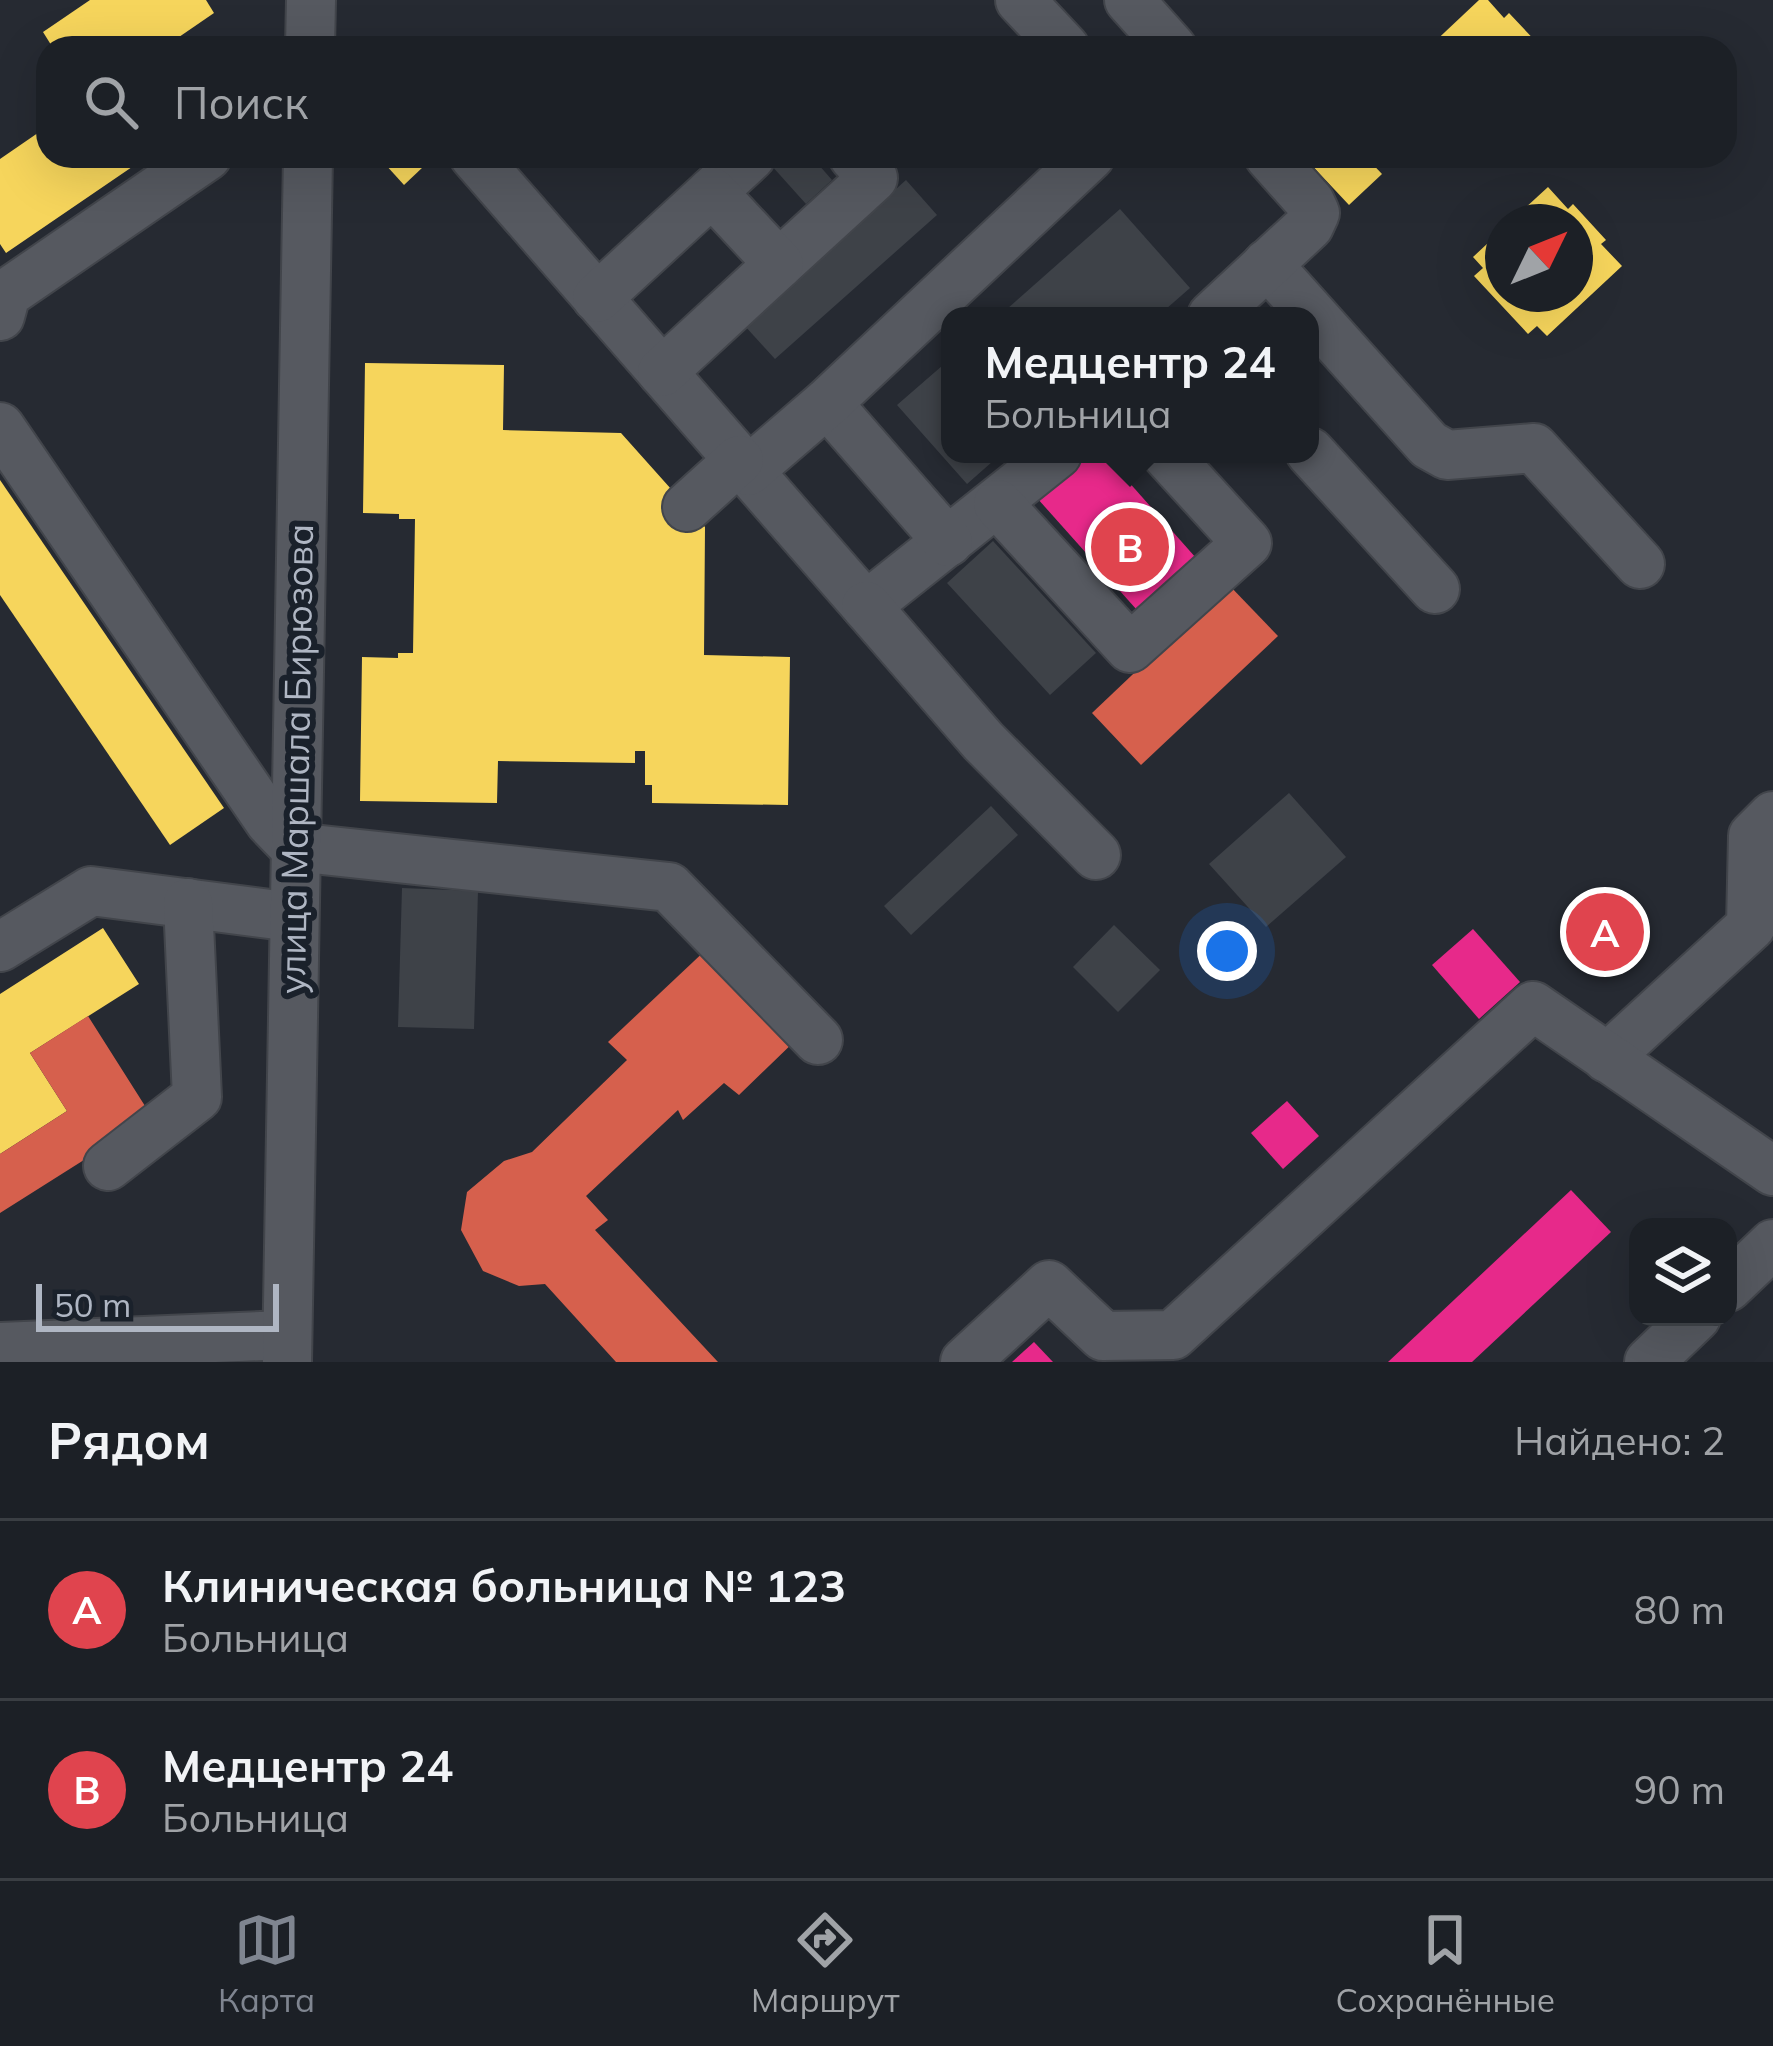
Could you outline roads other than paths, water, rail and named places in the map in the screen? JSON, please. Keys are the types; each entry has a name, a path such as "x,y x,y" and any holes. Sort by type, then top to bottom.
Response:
{"street":[{"path":"310,36 311,0"},
{"path":"1019,0 1054,36"},
{"path":"1130,0 1162,36"},
{"path":"2,298 190,168"},
{"name":"улица Маршала Бирюзова","path":"287,1348 308,168"},
{"path":"484,168 983,741 1096,855"},
{"path":"597,298 739,168"},
{"path":"662,372 873,178 864,168"},
{"path":"687,506 826,403 1077,168"},
{"path":"1222,307 1309,226 1315,213 1280,168"},
{"path":"712,192 779,265"},
{"path":"1268,264 1306,307"},
{"path":"1319,321 1429,445 1447,454 1534,448 1640,564"},
{"path":"826,403 948,542"},
{"path":"0,427 270,822 294,847 669,887 818,1040"},
{"path":"1319,462 1435,589"},
{"path":"866,606 1047,463"},
{"path":"998,504 1130,648 1247,543 1174,463"},
{"path":"1607,1058 1751,926 1753,836 1773,816"},
{"path":"0,947 91,891 293,917"},
{"path":"108,1166 197,1097 188,903"},
{"path":"965,1362 1049,1285 1103,1336 1173,1335 1533,1006 1773,1171"},
{"path":"1737,1278 1773,1244"},
{"path":"1648,1362 1686,1326"},
{"path":"0,1347 287,1348"}],"place":[{"name":"Медцентр 24","path":"1130,547"},
{"name":"Клиническая больница № 123","path":"1605,932"}]}
